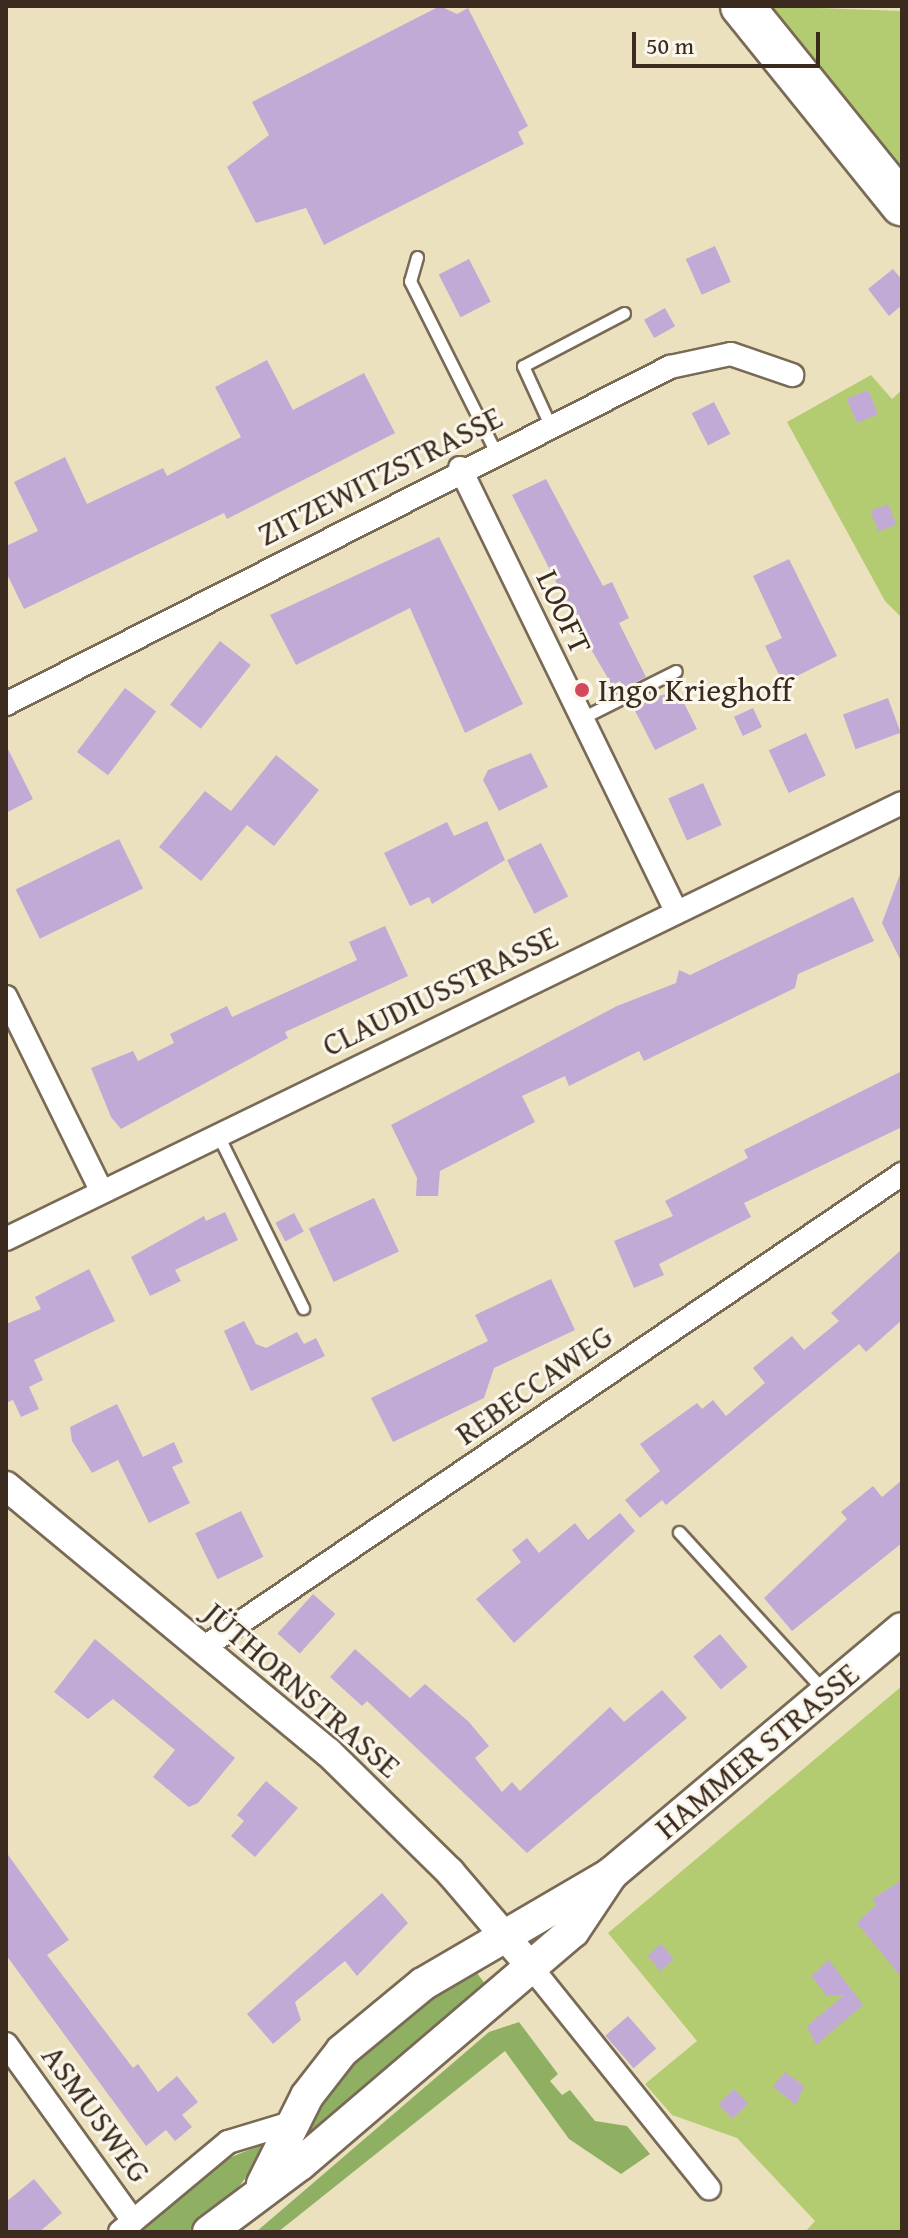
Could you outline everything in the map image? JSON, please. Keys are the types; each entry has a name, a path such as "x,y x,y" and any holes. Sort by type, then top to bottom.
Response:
{"highway":[{"path":"742,6 902,204"}],"main road":[{"name":"HAMMER STRASSE","path":"263,2184 320,2073 342,2051 423,1984 611,1874 902,1629"},
{"name":"HAMMER STRASSE","path":"209,2232 263,2184 300,2164 531,1967 589,1913 611,1874"}],"street":[{"name":"ZITZEWITZSTRASSE","path":"6,704 460,468 704,355 731,354 792,375"},
{"name":"LOOFT","path":"460,468 580,719 677,912"},
{"name":"CLAUDIUSSTRASSE","path":"6,1239 902,803"},
{"path":"6,997 102,1192"},
{"name":"REBECCAWEG","path":"203,1648 902,1174"},
{"name":"JÜTHORNSTRASSE","path":"6,1486 348,1771 531,1967"},
{"path":"531,1967 709,2188"},
{"name":"ASMUSWEG","path":"6,2044 127,2226"},
{"path":"127,2226 228,2142 294,2122"}],"lane":[{"path":"417,257 410,281 495,451"},
{"path":"550,425 523,366 624,313"},
{"path":"580,719 676,671"},
{"path":"218,1134 303,1308"},
{"path":"679,1532 826,1693"}],"green space":[{"path":"762,6 902,11 902,182"},
{"path":"871,375 892,399 902,390 902,618 885,601 787,422"},
{"path":"902,1686 902,2232 805,2232 815,2221 737,2138 672,2115 645,2084 697,2041 608,1933"},
{"path":"473,1968 486,1985 296,2153 317,2095 407,2009"},
{"path":"519,2022 558,2074 550,2081 562,2095 570,2090 595,2121 627,2126 650,2154 621,2174 569,2139 505,2051 278,2232 256,2232 489,2032"},
{"path":"273,2140 238,2188 188,2232 137,2232 219,2162"}],"building":[{"path":"440,6 457,14 468,8 528,126 518,132 524,144 324,245 306,208 256,223 227,167 269,135 252,102"},
{"path":"715,246 731,282 702,295 686,259"},
{"path":"469,259 491,302 460,317 439,274"},
{"path":"893,269 902,280 902,305 889,316 868,289"},
{"path":"665,308 675,326 654,338 644,320"},
{"path":"267,360 293,410 364,373 395,433 227,519 224,513 24,609 6,572 6,546 38,531 14,482 65,457 87,504 163,468 167,476 241,437 215,387"},
{"path":"868,390 878,414 857,423 847,399"},
{"path":"714,402 730,434 708,445 692,413"},
{"path":"546,479 603,586 612,582 629,618 619,623 646,677 624,688 620,681 612,685 585,639 512,495"},
{"path":"888,504 896,524 879,532 870,511"},
{"path":"439,537 523,704 465,733 410,608 296,665 270,615"},
{"path":"789,559 837,656 783,683 765,646 782,638 753,576"},
{"path":"220,641 251,665 201,729 170,705"},
{"path":"125,688 156,711 108,775 77,752"},
{"path":"678,691 697,729 655,750 631,703"},
{"path":"888,698 901,733 856,749 843,714"},
{"path":"753,708 762,727 743,736 734,717"},
{"path":"806,733 826,776 789,793 769,750"},
{"path":"6,745 33,799 6,813"},
{"path":"531,753 548,787 499,811 483,780 488,770"},
{"path":"276,755 319,790 274,846 247,825 201,881 159,847 205,791 231,811"},
{"path":"703,783 722,825 687,840 668,798"},
{"path":"487,821 505,860 432,904 429,897 410,906 384,853 447,822 454,836"},
{"path":"119,839 143,888 40,939 16,889"},
{"path":"541,843 568,896 534,914 507,860"},
{"path":"902,874 902,963 882,923"},
{"path":"853,897 874,941 798,974 795,988 644,1061 639,1051 569,1086 565,1076 522,1096 535,1122 440,1171 438,1196 416,1196 417,1178 391,1125 617,1006 676,983 679,970 690,975"},
{"path":"385,926 408,976 285,1032 288,1038 121,1129 111,1117 91,1068 133,1051 138,1061 174,1043 170,1034 227,1006 232,1017 357,960 349,942"},
{"path":"902,1071 902,1127 744,1203 751,1217 659,1264 664,1275 634,1288 614,1241 673,1216 665,1201 748,1158 744,1150"},
{"path":"374,1198 399,1251 334,1282 309,1228"},
{"path":"225,1212 238,1240 175,1270 181,1281 150,1296 131,1257 204,1216 206,1221"},
{"path":"294,1213 304,1232 285,1241 275,1223"},
{"path":"902,1249 902,1320 866,1352 859,1344 666,1505 662,1500 640,1518 625,1500 660,1471 640,1444 697,1403 702,1409 713,1400 726,1416 765,1383 753,1368 792,1336 804,1350 839,1321 831,1313"},
{"path":"89,1269 115,1321 34,1360 43,1380 29,1387 39,1409 21,1417 13,1400 6,1403 6,1324 41,1309 35,1297"},
{"path":"551,1279 575,1330 494,1368 484,1398 393,1442 371,1398 488,1341 475,1315"},
{"path":"244,1321 256,1344 266,1348 297,1332 304,1344 316,1338 325,1356 251,1391 224,1331"},
{"path":"117,1404 143,1457 174,1442 183,1462 172,1467 190,1503 149,1523 118,1460 92,1473 72,1441 70,1427"},
{"path":"902,1480 902,1543 792,1631 764,1598 847,1519 841,1512 873,1486 882,1497"},
{"path":"241,1511 263,1557 218,1579 195,1533"},
{"path":"620,1513 635,1531 514,1643 476,1599 521,1562 512,1550 527,1538 539,1553 575,1523 588,1540"},
{"path":"313,1594 335,1614 300,1653 278,1633"},
{"path":"720,1634 748,1667 721,1689 693,1656"},
{"path":"95,1639 235,1758 198,1803 189,1807 153,1777 175,1750 113,1699 88,1719 54,1692"},
{"path":"355,1649 410,1698 425,1684 469,1722 489,1746 475,1758 502,1792 512,1782 520,1791 610,1707 624,1722 662,1690 687,1718 527,1853 367,1701 362,1706 330,1677"},
{"path":"266,1781 298,1808 255,1857 231,1836 244,1821 237,1815"},
{"path":"6,1852 69,1940 47,1955 133,2068 138,2064 158,2092 177,2076 198,2102 182,2115 192,2127 175,2141 166,2130 146,2146 6,1955"},
{"path":"902,1880 902,1978 857,1923 877,1904 872,1899"},
{"path":"382,1893 408,1923 357,1976 345,1961 295,2002 301,2020 273,2044 247,2014"},
{"path":"661,1944 674,1959 661,1971 647,1956"},
{"path":"829,1960 863,2005 816,2045 807,2026 844,1995 827,1996 811,1976"},
{"path":"628,2016 656,2048 634,2068 605,2036"},
{"path":"785,2072 804,2086 796,2105 773,2087"},
{"path":"734,2089 748,2103 733,2119 718,2105"},
{"path":"34,2179 62,2213 39,2232 6,2232 6,2202"}],"place":[{"name":"Ingo Krieghoff","path":"582,690"}]}
